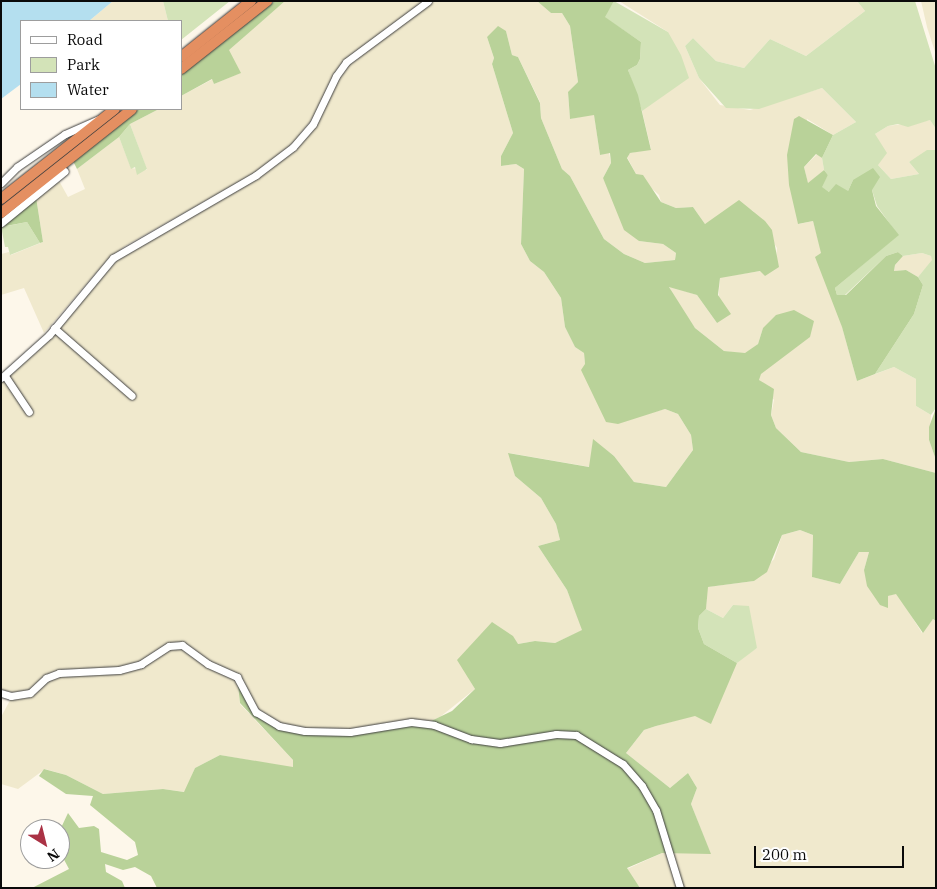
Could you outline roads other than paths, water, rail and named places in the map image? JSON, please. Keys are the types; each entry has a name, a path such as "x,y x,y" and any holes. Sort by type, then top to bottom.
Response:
{"highway":[{"path":"182,55 251,1"},
{"path":"182,69 267,1"},
{"path":"1,212 131,110"},
{"path":"1,199 112,112"}],"street":[{"path":"29,412 3,377 54,328 120,252 256,174 293,147 313,124 336,76 346,62 428,1"},
{"path":"1,183 27,160 65,134 112,112"},
{"path":"1,223 65,171"},
{"path":"54,328 132,396"},
{"path":"1,693 11,696 30,692 46,678 59,673 119,670 141,664 169,646 182,645 208,664 237,677 256,712 279,726 305,731 350,732 411,722 434,725 471,738 500,742 556,734 576,735 623,764 642,786 656,810 680,888"}],"water":[{"path":"1,1 113,1 90,20 20,20 20,85 1,99"}]}
